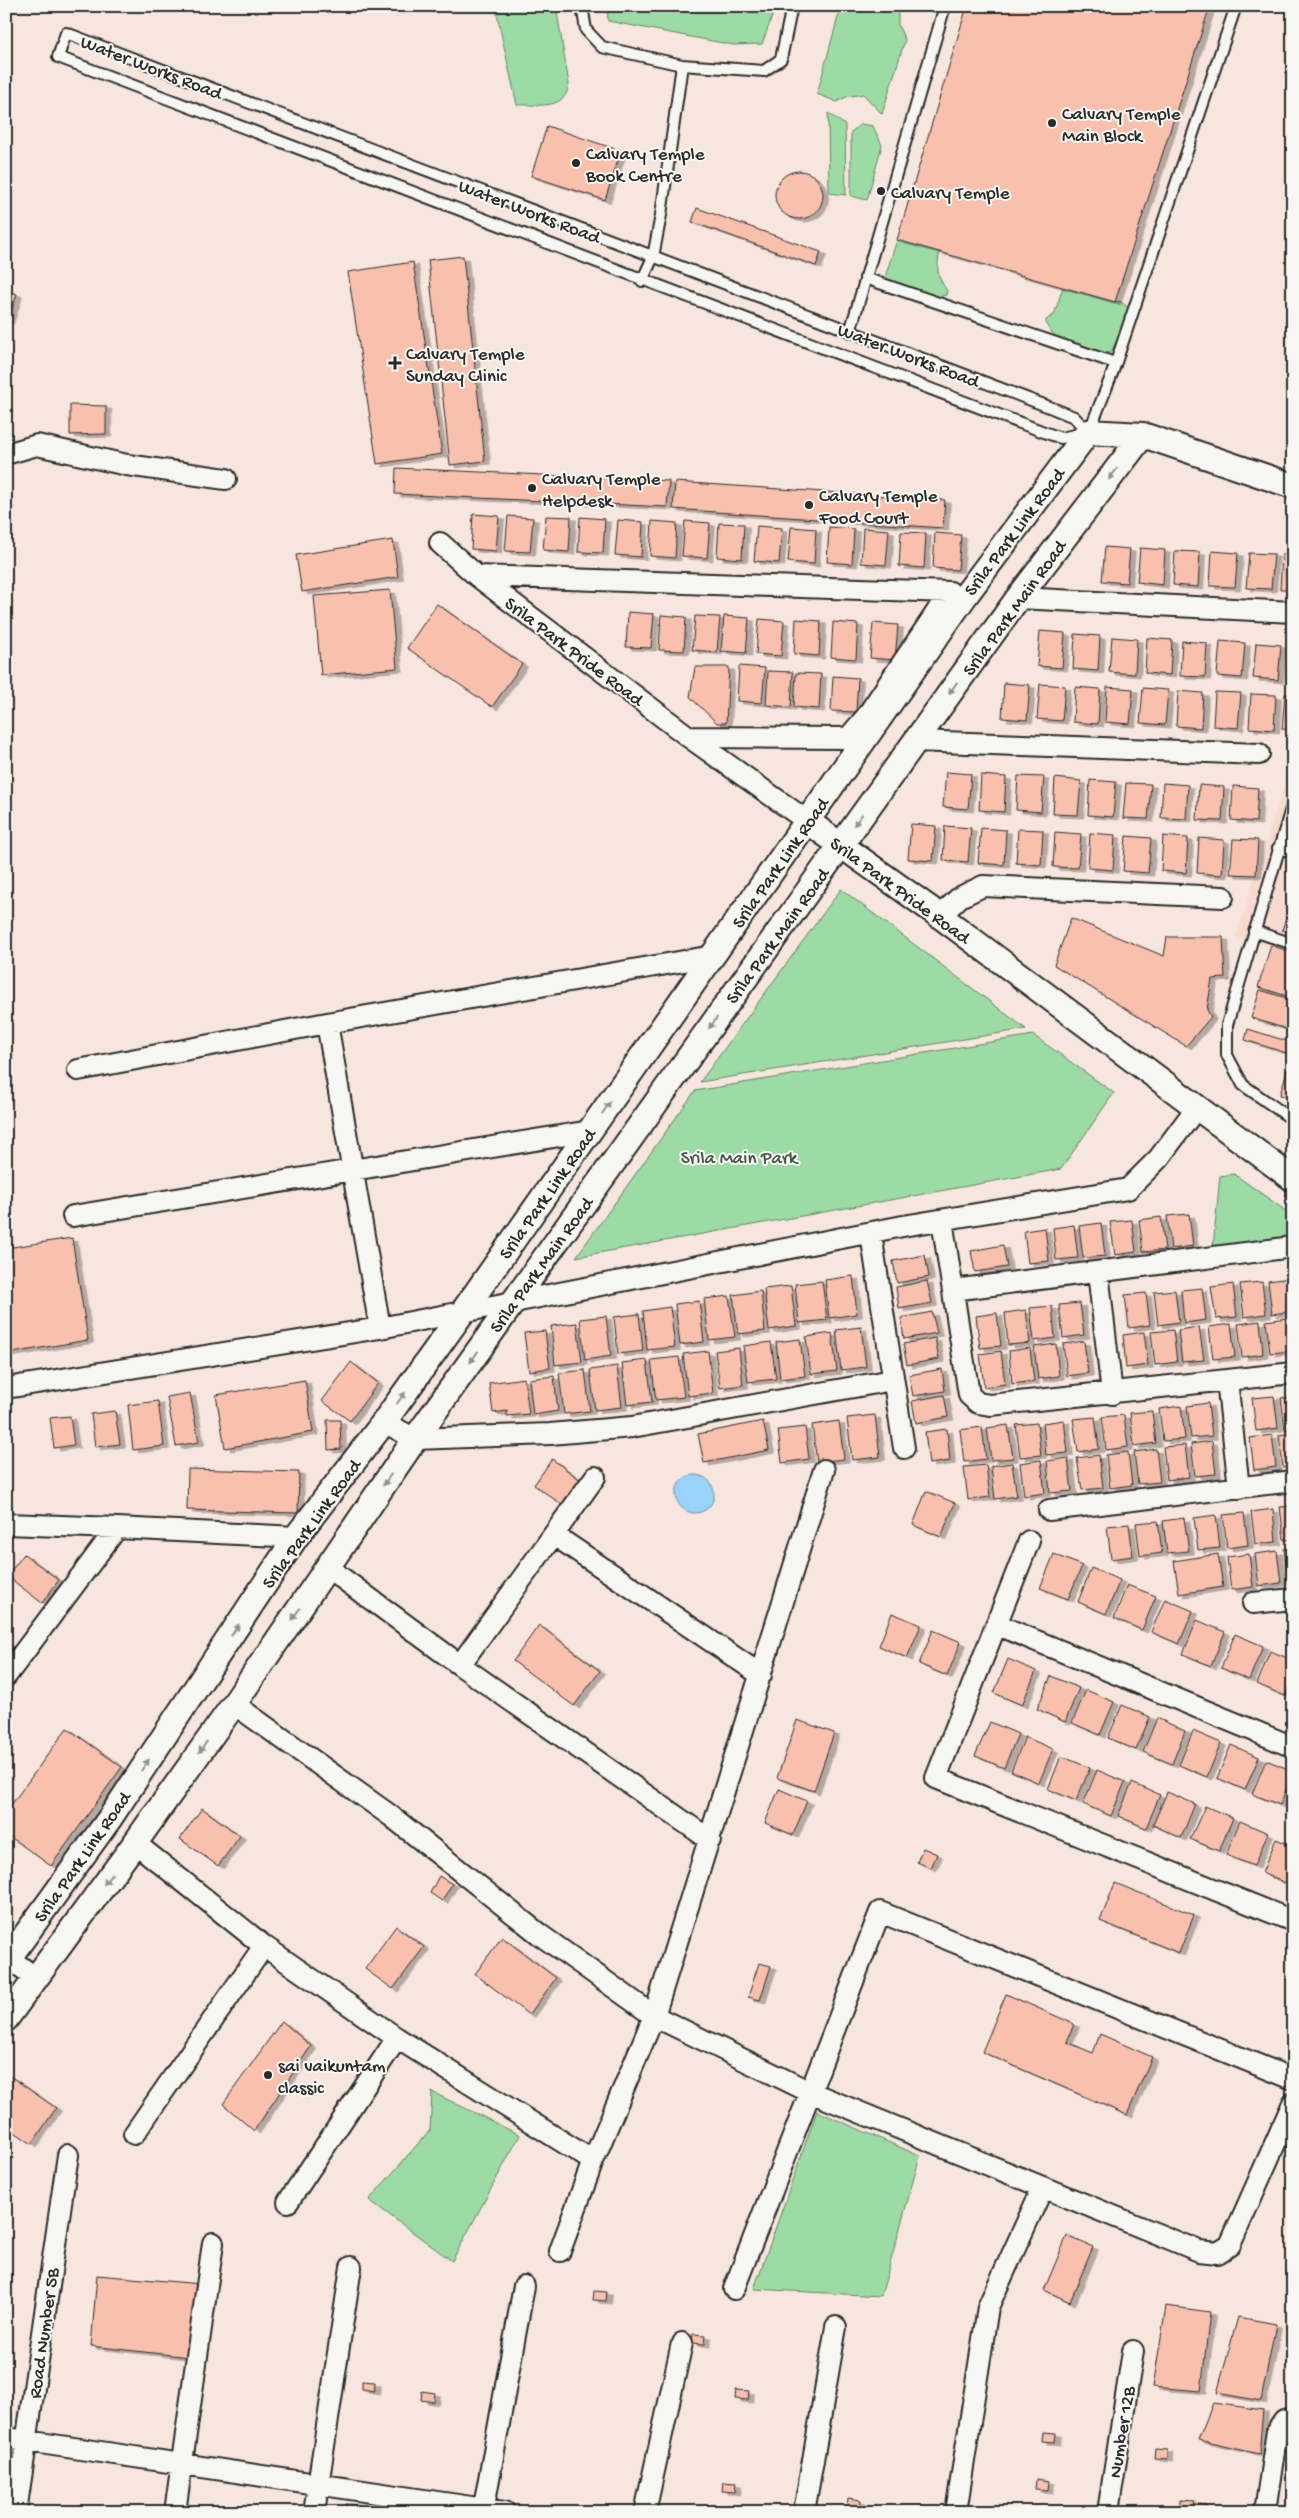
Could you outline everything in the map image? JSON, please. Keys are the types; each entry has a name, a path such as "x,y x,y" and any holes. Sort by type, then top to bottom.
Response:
{"street":[{"name":"Water Works Road","path":"1088,432 1143,435 1293,486"},
{"name":"Srila Park Link Road","path":"36,1978 7,1959 110,1818 296,1537 384,1422 965,596 1088,432"},
{"name":"Srila Park Main Road","path":"415,1440 1018,598 1143,435"},
{"path":"6,454 37,445 127,466 226,479"},
{"name":"Srila Park Pride Road","path":"440,543 477,576 689,737 940,916 1293,1179"},
{"path":"477,576 950,592 866,717 848,738 689,737"},
{"path":"1018,598 1293,612"},
{"path":"915,741 1260,754"},
{"path":"940,916 960,897 983,886 1223,897"},
{"path":"78,1070 327,1023 713,956"},
{"path":"327,1023 380,1328"},
{"path":"6,1388 380,1328 942,1220 1128,1189 1160,1158 1197,1107"},
{"path":"73,1216 590,1131"},
{"path":"942,1220 970,1395 978,1403 990,1405 1112,1394 1293,1373"},
{"path":"872,1234 904,1448"},
{"path":"953,1290 1289,1251"},
{"path":"1098,1272 1112,1394"},
{"path":"384,1422 415,1440 550,1434 632,1427 893,1380"},
{"path":"1226,1380 1239,1488"},
{"name":"Srila Park Link Road","path":"6,2019 234,1704 415,1440"},
{"path":"560,2251 593,2160 654,2016 824,1470"},
{"path":"460,1665 595,1477"},
{"path":"1049,1510 1293,1481"},
{"path":"6,1524 296,1537"},
{"path":"6,1676 117,1528"},
{"path":"554,1535 761,1676"},
{"path":"1029,1541 998,1625 936,1778 1293,1922"},
{"path":"328,1567 460,1665 710,1840"},
{"path":"1253,1604 1293,1599"},
{"path":"998,1625 1293,1747"},
{"path":"234,1704 391,1816 539,1934 654,2016 810,2092 1198,2251 1218,2253 1230,2245 1293,2102"},
{"path":"135,1843 264,1946 397,2038 593,2160"},
{"path":"734,2289 880,1912 1293,2079"},
{"path":"134,2134 264,1946"},
{"path":"288,2202 397,2038"},
{"name":"Road Number 5B","path":"16,2512 68,2155"},
{"path":"956,2512 988,2307 1043,2188"},
{"path":"175,2512 213,2243"},
{"path":"314,2512 316,2484 351,2267"},
{"path":"483,2510 524,2286"},
{"path":"804,2512 836,2327"},
{"path":"645,2512 682,2343"},
{"name":"Number 12B","path":"1108,2512 1133,2351"},
{"path":"1265,2512 1277,2431 1284,2421 1293,2419"},
{"path":"6,2438 505,2512"}],"lane":[{"path":"582,6 586,30 602,47 682,65 764,71 774,66 783,53 792,6"},
{"path":"850,332 945,6"},
{"path":"1088,432 1115,364 1236,6"},
{"name":"Water Works Road","path":"66,33 1074,417 1088,432 1061,438 1044,432 642,282 58,57 66,33"},
{"path":"642,282 653,257 682,65"},
{"path":"865,278 1115,364"},
{"path":"1293,802 1227,1024 1228,1055 1243,1085 1293,1120"},
{"path":"1278,848 1293,852"},
{"path":"1254,931 1293,944"}],"shaded area":[{"path":"1293,756 1293,954 1236,937"}],"green space":[{"path":"495,6 556,6 569,84 567,93 562,99 550,104 517,105"},
{"path":"607,6 776,6 762,44 733,45 608,21"},
{"path":"841,6 881,6 898,13 898,25 905,40 882,114 863,94 846,97 837,102 817,94"},
{"path":"828,113 845,125 846,195 829,193"},
{"path":"861,124 873,126 882,145 867,200 851,196 851,132"},
{"path":"897,240 940,251 938,272 947,291 946,295 937,297 884,280"},
{"path":"1063,287 1115,302 1120,301 1130,309 1127,321 1111,352 1094,352 1083,349 1053,334 1046,320 1054,315"},
{"path":"841,889 1026,1029 700,1082"},
{"name":"Srila Main Park","path":"1033,1035 1114,1093 1061,1169 576,1257 695,1091"},
{"path":"1234,1174 1293,1216 1293,1237 1213,1247 1220,1176"},
{"path":"432,2092 520,2135 452,2261 369,2200 430,2130"},
{"path":"817,2111 920,2156 881,2296 754,2289"}],"water":[{"path":"695,1475 708,1481 714,1494 708,1507 695,1513 682,1507 676,1494 682,1481"}],"building":[{"name":"Calvary Temple Main Block","path":"967,6 1210,6 1115,302 897,240"},
{"name":"Calvary Temple Book Centre","path":"547,126 621,151 605,200 531,176"},
{"path":"794,171 804,171 816,178 823,190 823,200 816,212 804,219 794,219 786,215 779,208 775,200 775,190 779,182 786,175"},
{"path":"697,208 821,252 816,266 692,222"},
{"path":"463,256 485,461 450,465 428,260"},
{"name":"Calvary Temple Sunday Clinic","path":"413,262 442,454 377,464 348,272"},
{"path":"6,290 17,294 8,321 6,321"},
{"path":"70,405 106,406 106,434 70,435"},
{"name":"Calvary Temple Helpdesk","path":"396,468 669,481 667,507 395,494"},
{"name":"Calvary Temple Food Court","path":"675,482 945,500 943,528 673,509"},
{"path":"473,514 499,516 496,551 471,549"},
{"path":"508,516 533,518 530,552 505,551"},
{"path":"546,516 571,517 569,552 543,550"},
{"path":"580,517 605,519 603,553 578,552"},
{"path":"618,520 643,522 641,557 615,555"},
{"path":"652,521 677,523 675,558 650,556"},
{"path":"685,521 710,523 707,558 682,556"},
{"path":"719,523 744,524 742,559 717,557"},
{"path":"757,526 782,528 779,563 754,561"},
{"path":"791,527 816,529 814,564 788,562"},
{"path":"829,527 854,529 852,564 827,562"},
{"path":"863,528 889,530 886,565 861,563"},
{"path":"901,532 926,533 924,568 899,566"},
{"path":"935,533 961,535 958,570 933,568"},
{"path":"393,540 398,577 302,592 296,555"},
{"path":"1105,547 1130,549 1127,583 1102,581"},
{"path":"1140,548 1165,550 1163,585 1137,582"},
{"path":"1175,551 1200,552 1198,587 1173,585"},
{"path":"1212,551 1238,553 1235,587 1210,586"},
{"path":"1249,553 1274,554 1271,589 1246,588"},
{"path":"1282,554 1293,554 1293,589 1280,589"},
{"path":"390,590 397,668 321,675 314,596"},
{"path":"437,604 522,664 492,707 407,648"},
{"path":"628,612 654,614 651,648 626,647"},
{"path":"661,615 686,617 684,651 659,650"},
{"path":"695,616 720,617 717,652 692,650"},
{"path":"724,616 749,618 746,653 721,651"},
{"path":"759,619 784,621 781,656 756,654"},
{"path":"796,619 821,621 819,656 794,654"},
{"path":"833,622 858,624 856,659 831,657"},
{"path":"873,623 898,625 895,660 870,658"},
{"path":"1040,631 1065,633 1062,668 1037,666"},
{"path":"1075,634 1100,636 1098,671 1073,669"},
{"path":"1112,637 1137,639 1135,674 1109,672"},
{"path":"1147,638 1172,640 1170,675 1145,673"},
{"path":"1182,641 1207,643 1205,677 1180,676"},
{"path":"1220,641 1245,643 1242,678 1217,676"},
{"path":"1256,643 1281,645 1278,680 1253,678"},
{"path":"1290,644 1293,644 1293,679 1287,679"},
{"path":"739,666 765,668 762,703 737,701"},
{"path":"695,667 729,667 726,723 717,723 690,697"},
{"path":"768,671 793,672 791,707 766,705"},
{"path":"796,673 821,674 819,709 794,707"},
{"path":"833,676 858,678 856,712 831,711"},
{"path":"1004,683 1030,685 1027,720 1002,718"},
{"path":"1040,684 1065,686 1062,721 1037,719"},
{"path":"1075,687 1100,689 1098,724 1073,722"},
{"path":"1107,687 1133,689 1130,724 1105,722"},
{"path":"1143,688 1168,690 1165,725 1140,723"},
{"path":"1178,691 1203,693 1201,728 1176,726"},
{"path":"1215,692 1241,693 1238,728 1213,726"},
{"path":"1251,694 1276,695 1274,730 1249,728"},
{"path":"1285,694 1293,695 1293,730 1282,729"},
{"path":"946,772 971,774 968,809 943,807"},
{"path":"981,775 1006,777 1004,812 979,810"},
{"path":"1018,776 1044,777 1041,812 1016,810"},
{"path":"1055,778 1081,781 1078,815 1053,814"},
{"path":"1090,780 1116,782 1113,817 1088,815"},
{"path":"1126,783 1151,784 1148,819 1123,818"},
{"path":"1163,783 1188,785 1186,819 1161,818"},
{"path":"1199,785 1224,787 1222,821 1197,820"},
{"path":"1233,786 1258,788 1256,822 1231,820"},
{"path":"911,824 936,826 933,861 908,859"},
{"path":"945,826 971,828 968,862 943,860"},
{"path":"981,828 1006,830 1004,865 978,863"},
{"path":"1018,829 1043,830 1041,865 1016,863"},
{"path":"1055,832 1081,834 1078,868 1053,867"},
{"path":"1090,833 1115,835 1113,870 1088,868"},
{"path":"1126,836 1151,838 1148,873 1123,871"},
{"path":"1163,836 1188,838 1186,873 1161,871"},
{"path":"1199,838 1224,840 1222,875 1197,873"},
{"path":"1233,839 1258,840 1256,875 1230,874"},
{"path":"1293,896 1293,934 1282,930"},
{"path":"1071,918 1164,956 1167,937 1223,937 1225,978 1212,979 1207,1010 1211,1017 1186,1046 1054,965"},
{"path":"1271,945 1293,953 1293,998 1258,987"},
{"path":"1260,990 1293,1000 1293,1031 1251,1018"},
{"path":"1248,1029 1293,1043 1293,1055 1245,1040"},
{"path":"1287,1070 1293,1072 1293,1099 1280,1095"},
{"path":"1189,1214 1193,1246 1171,1249 1167,1216"},
{"path":"1161,1217 1165,1250 1143,1252 1139,1220"},
{"path":"1132,1220 1136,1252 1115,1255 1110,1222"},
{"path":"1101,1223 1105,1256 1083,1258 1079,1226"},
{"path":"1074,1225 1078,1258 1056,1260 1053,1228"},
{"path":"1045,1228 1049,1261 1028,1263 1024,1231"},
{"path":"72,1238 88,1340 6,1354 6,1248"},
{"path":"1003,1245 1007,1267 975,1272 971,1251"},
{"path":"925,1255 929,1277 897,1283 893,1261"},
{"path":"853,1276 857,1314 829,1318 825,1280"},
{"path":"1290,1278 1293,1311 1272,1314 1268,1281"},
{"path":"822,1281 827,1320 799,1323 795,1284"},
{"path":"927,1281 932,1303 899,1309 896,1287"},
{"path":"1262,1282 1266,1314 1244,1317 1240,1284"},
{"path":"1233,1284 1237,1317 1216,1319 1211,1287"},
{"path":"791,1286 796,1326 769,1330 764,1289"},
{"path":"1202,1288 1206,1320 1184,1323 1181,1290"},
{"path":"1175,1290 1179,1322 1158,1325 1154,1292"},
{"path":"761,1291 765,1331 738,1334 733,1295"},
{"path":"1146,1293 1150,1325 1129,1328 1125,1295"},
{"path":"729,1296 735,1337 709,1340 704,1299"},
{"path":"699,1301 704,1342 680,1345 675,1304"},
{"path":"1080,1303 1084,1335 1063,1338 1059,1305"},
{"path":"1052,1306 1055,1338 1034,1341 1030,1308"},
{"path":"670,1307 675,1347 647,1350 643,1311"},
{"path":"1026,1310 1030,1343 1008,1345 1005,1313"},
{"path":"932,1312 937,1333 904,1339 901,1318"},
{"path":"997,1313 1001,1346 980,1348 976,1316"},
{"path":"639,1314 643,1351 618,1354 614,1317"},
{"path":"606,1316 611,1356 585,1360 580,1319"},
{"path":"1287,1318 1292,1351 1270,1353 1266,1321"},
{"path":"1260,1321 1263,1354 1242,1357 1238,1324"},
{"path":"577,1323 582,1362 555,1365 551,1326"},
{"path":"1231,1324 1235,1357 1213,1359 1209,1327"},
{"path":"861,1327 866,1367 841,1370 836,1330"},
{"path":"1199,1327 1204,1360 1182,1362 1178,1330"},
{"path":"1173,1330 1177,1362 1155,1365 1151,1332"},
{"path":"545,1331 550,1368 529,1371 524,1333"},
{"path":"1144,1332 1148,1365 1126,1368 1123,1335"},
{"path":"832,1333 837,1371 811,1374 806,1337"},
{"path":"935,1338 939,1359 907,1365 903,1344"},
{"path":"800,1339 805,1376 780,1379 776,1342"},
{"path":"1084,1341 1088,1373 1067,1376 1063,1344"},
{"path":"771,1342 776,1379 748,1382 743,1346"},
{"path":"1056,1344 1059,1376 1038,1379 1034,1347"},
{"path":"739,1348 743,1385 720,1388 715,1351"},
{"path":"1030,1348 1034,1381 1012,1384 1009,1351"},
{"path":"708,1351 713,1393 688,1396 683,1354"},
{"path":"1001,1351 1005,1384 984,1387 980,1354"},
{"path":"679,1357 684,1397 656,1400 651,1360"},
{"path":"647,1360 652,1402 627,1405 622,1363"},
{"path":"351,1362 378,1383 350,1421 322,1401"},
{"path":"617,1366 622,1407 595,1410 590,1370"},
{"path":"942,1369 945,1391 913,1396 909,1375"},
{"path":"585,1370 590,1411 564,1414 559,1373"},
{"path":"554,1376 558,1411 533,1415 529,1379"},
{"path":"524,1378 529,1414 507,1416 507,1411 493,1413 489,1383"},
{"path":"305,1380 313,1432 225,1448 216,1395"},
{"path":"190,1393 199,1442 176,1446 167,1397"},
{"path":"944,1395 948,1417 916,1423 912,1401"},
{"path":"1274,1396 1278,1428 1256,1431 1252,1398"},
{"path":"1293,1397 1293,1430 1285,1430 1281,1398"},
{"path":"158,1401 164,1446 133,1450 128,1405"},
{"path":"1208,1403 1212,1436 1191,1438 1187,1406"},
{"path":"1181,1406 1185,1439 1163,1441 1159,1409"},
{"path":"115,1411 120,1444 95,1447 91,1414"},
{"path":"1152,1411 1156,1443 1134,1446 1130,1413"},
{"path":"875,1415 880,1457 852,1460 847,1418"},
{"path":"1124,1415 1128,1447 1106,1450 1102,1417"},
{"path":"70,1416 74,1445 54,1448 50,1418"},
{"path":"1095,1417 1099,1449 1078,1452 1073,1419"},
{"path":"327,1420 340,1420 341,1449 328,1450"},
{"path":"1064,1420 1068,1453 1046,1455 1043,1423"},
{"path":"763,1421 769,1450 704,1463 698,1434"},
{"path":"839,1421 844,1459 817,1462 812,1425"},
{"path":"1037,1423 1041,1455 1020,1457 1016,1425"},
{"path":"1008,1425 1013,1458 991,1460 987,1428"},
{"path":"805,1427 809,1459 782,1463 778,1430"},
{"path":"982,1427 986,1459 964,1462 960,1430"},
{"path":"947,1429 950,1461 929,1464 925,1432"},
{"path":"1293,1433 1293,1466 1283,1468 1279,1435"},
{"path":"1272,1435 1276,1467 1254,1470 1250,1438"},
{"path":"1212,1441 1216,1474 1195,1476 1191,1444"},
{"path":"1185,1445 1189,1477 1167,1480 1163,1447"},
{"path":"1156,1449 1160,1482 1138,1484 1134,1452"},
{"path":"1128,1452 1132,1485 1110,1488 1106,1455"},
{"path":"1099,1455 1103,1488 1082,1490 1077,1458"},
{"path":"1068,1458 1072,1491 1050,1493 1047,1461"},
{"path":"552,1459 582,1481 564,1506 534,1485"},
{"path":"1041,1460 1045,1493 1024,1496 1020,1463"},
{"path":"1012,1463 1017,1496 995,1499 991,1466"},
{"path":"986,1465 990,1497 968,1500 964,1467"},
{"path":"188,1469 299,1472 298,1513 187,1510"},
{"path":"926,1491 955,1503 941,1537 913,1525"},
{"path":"1293,1506 1293,1539 1284,1540 1280,1507"},
{"path":"1273,1509 1276,1542 1255,1544 1251,1512"},
{"path":"1244,1513 1248,1545 1227,1548 1223,1515"},
{"path":"1216,1515 1220,1548 1198,1550 1194,1518"},
{"path":"1184,1518 1189,1551 1167,1553 1163,1521"},
{"path":"1158,1521 1162,1553 1140,1556 1136,1523"},
{"path":"1129,1524 1133,1556 1111,1559 1107,1526"},
{"path":"1293,1548 1293,1581 1288,1582 1284,1549"},
{"path":"1277,1551 1281,1583 1259,1586 1255,1554"},
{"path":"24,1554 59,1580 42,1603 7,1576"},
{"path":"1054,1554 1082,1566 1068,1599 1040,1588"},
{"path":"1218,1554 1223,1587 1179,1594 1174,1561"},
{"path":"1249,1554 1253,1587 1231,1590 1227,1557"},
{"path":"1091,1568 1120,1580 1106,1614 1078,1602"},
{"path":"1127,1585 1156,1596 1142,1630 1114,1618"},
{"path":"1165,1599 1193,1611 1179,1644 1151,1632"},
{"path":"892,1613 921,1625 907,1658 879,1646"},
{"path":"1197,1620 1225,1632 1211,1666 1183,1654"},
{"path":"539,1625 600,1671 574,1706 513,1661"},
{"path":"933,1630 961,1642 947,1676 919,1664"},
{"path":"1235,1634 1263,1646 1249,1680 1221,1668"},
{"path":"1270,1651 1293,1660 1293,1677 1285,1696 1257,1684"},
{"path":"1008,1659 1036,1671 1022,1705 994,1693"},
{"path":"1051,1676 1079,1688 1065,1722 1037,1709"},
{"path":"1086,1690 1114,1702 1100,1735 1072,1723"},
{"path":"1122,1705 1150,1717 1136,1750 1108,1738"},
{"path":"1157,1718 1185,1731 1172,1764 1143,1752"},
{"path":"797,1720 834,1733 814,1791 777,1778"},
{"path":"990,1722 1018,1734 1004,1768 975,1756"},
{"path":"67,1728 122,1767 51,1866 6,1834 6,1812"},
{"path":"1193,1731 1221,1743 1207,1777 1179,1765"},
{"path":"1025,1737 1053,1749 1039,1783 1011,1771"},
{"path":"1231,1745 1259,1757 1245,1790 1217,1778"},
{"path":"1061,1756 1090,1768 1076,1801 1048,1789"},
{"path":"1266,1760 1293,1771 1280,1805 1252,1794"},
{"path":"1097,1770 1125,1782 1111,1816 1083,1804"},
{"path":"1132,1783 1160,1795 1146,1828 1118,1816"},
{"path":"779,1789 807,1801 793,1835 765,1823"},
{"path":"1167,1792 1195,1804 1181,1838 1153,1825"},
{"path":"1205,1806 1233,1818 1219,1851 1190,1839"},
{"path":"202,1808 240,1836 218,1866 180,1839"},
{"path":"1240,1821 1268,1833 1254,1866 1226,1855"},
{"path":"1276,1839 1293,1846 1293,1879 1290,1885 1262,1873"},
{"path":"923,1848 937,1854 931,1868 917,1862"},
{"path":"439,1876 452,1884 442,1901 430,1893"},
{"path":"1115,1883 1194,1915 1179,1953 1100,1921"},
{"path":"396,1926 424,1947 393,1989 365,1969"},
{"path":"502,1937 556,1978 529,2015 475,1974"},
{"path":"759,1963 771,1966 760,2000 748,1997"},
{"path":"1006,1994 1074,2024 1067,2042 1093,2053 1100,2034 1152,2057 1127,2115 982,2052"},
{"name":"sai vaikuntam classic","path":"282,2021 311,2046 254,2131 223,2104"},
{"path":"10,2076 56,2108 32,2144 6,2126 6,2082"},
{"path":"1067,2236 1093,2247 1070,2302 1044,2290"},
{"path":"97,2275 201,2284 189,2357 91,2346"},
{"path":"594,2291 607,2292 606,2301 593,2300"},
{"path":"1166,2306 1210,2312 1201,2391 1153,2387"},
{"path":"1238,2317 1276,2324 1261,2401 1217,2393"},
{"path":"693,2334 706,2335 705,2344 692,2343"},
{"path":"362,2381 375,2382 374,2391 362,2389"},
{"path":"736,2390 749,2391 748,2400 735,2399"},
{"path":"422,2391 435,2393 434,2402 421,2400"},
{"path":"1213,2403 1263,2410 1259,2454 1198,2440"},
{"path":"1043,2432 1056,2433 1055,2442 1042,2441"},
{"path":"1155,2449 1167,2450 1167,2459 1154,2458"},
{"path":"1036,2479 1049,2481 1048,2490 1035,2489"},
{"path":"723,2482 736,2483 735,2492 722,2491"},
{"path":"848,2498 861,2500 860,2508 847,2507"},
{"path":"1180,2499 1195,2500 1194,2504 1206,2505 1205,2512 1192,2512 1192,2509 1180,2508"},
{"path":"346,2504 359,2505 358,2512 345,2512"}],"place":[{"name":"Calvary Temple Main Block","path":"1052,123"},
{"name":"Calvary Temple Book Centre","path":"576,163"},
{"name":"Calvary Temple","path":"881,191"},
{"name":"Calvary Temple Sunday Clinic","path":"395,363"},
{"name":"Calvary Temple Helpdesk","path":"532,488"},
{"name":"Calvary Temple Food Court","path":"809,505"},
{"name":"sai vaikuntam classic","path":"268,2075"}]}
